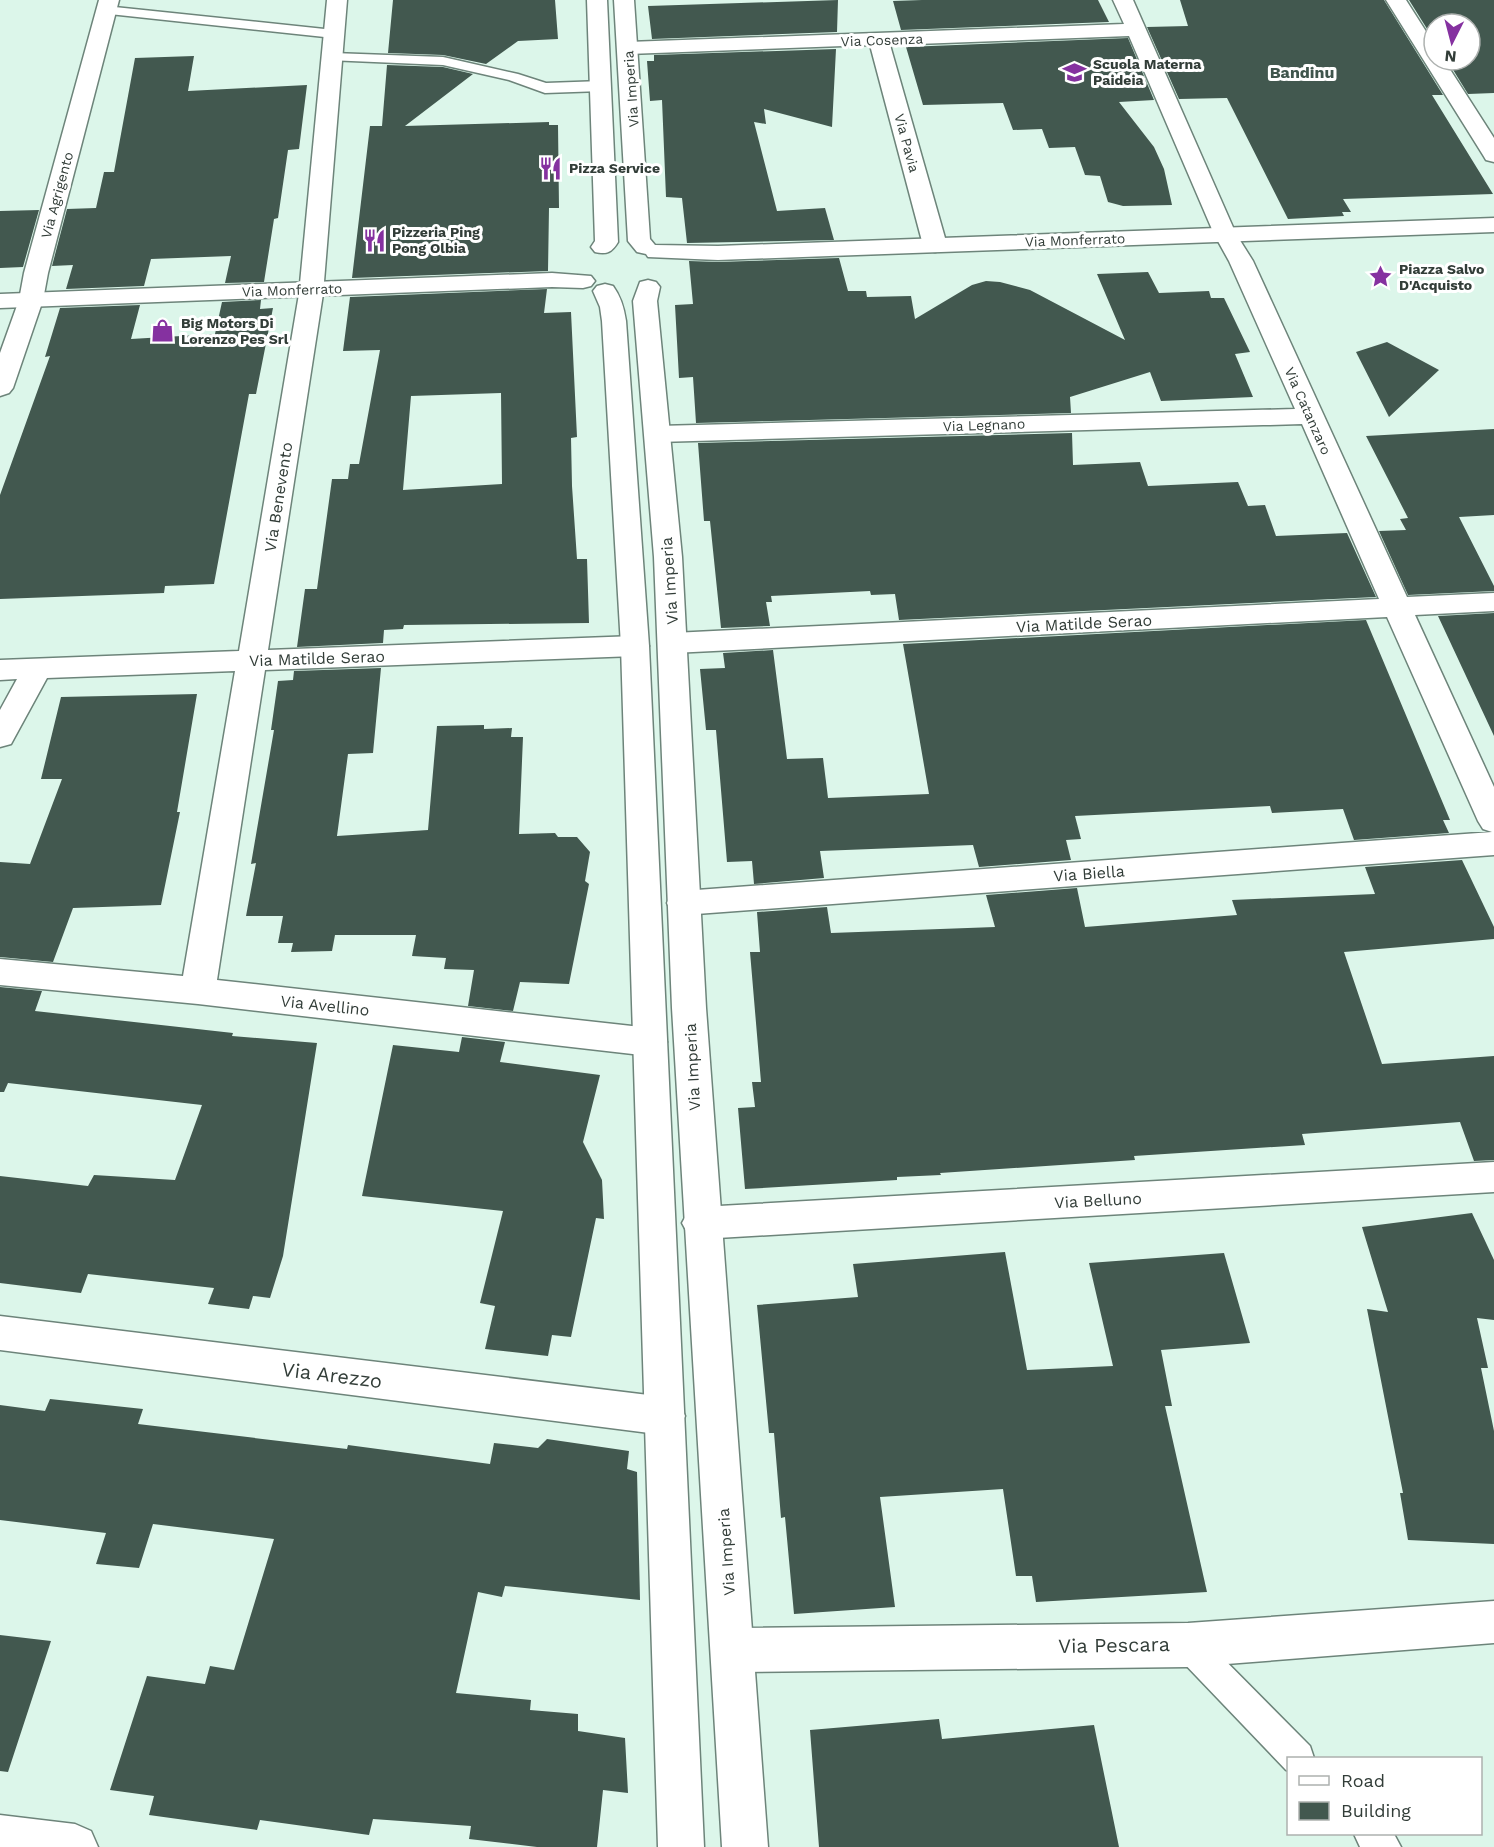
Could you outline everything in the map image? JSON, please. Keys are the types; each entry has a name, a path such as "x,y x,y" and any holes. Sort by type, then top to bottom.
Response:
{"street":[{"name":"Via Benevento","path":"198,991 312,278 337,0"},
{"name":"Via Imperia","path":"597,0 602,86 606,242 603,247"},
{"name":"Via Imperia","path":"624,0 639,241 663,259 667,266 666,280 645,301 674,643 683,903 701,1222 734,1650 746,1847"},
{"name":"Via Catanzaro","path":"1123,0 1231,244 1494,821"},
{"path":"1396,0 1494,155"},
{"name":"Via Agrigento","path":"0,388 107,5"},
{"name":"Via Cosenza","path":"628,48 1136,30"},
{"name":"Via Pavia","path":"879,40 935,245"},
{"name":"Via Monferrato","path":"28,285 312,278 552,279 620,292 666,280 1494,225"},
{"name":"Via Monferrato","path":"603,247 617,245 685,254 935,245 1494,243"},
{"path":"603,247 582,258 577,266 578,274 594,286 612,306 635,646 681,1847"},
{"name":"Via Monferrato","path":"178,272 312,278 571,259"},
{"name":"Via Monferrato","path":"0,302 28,285 59,276"},
{"name":"Via Legnano","path":"658,434 1310,416"},
{"name":"Via Matilde Serao","path":"674,643 1494,602"},
{"name":"Via Matilde Serao","path":"0,670 635,646"},
{"path":"0,737 37,669"},
{"name":"Via Biella","path":"683,903 1494,843"},
{"name":"Via Avellino","path":"0,972 198,991 650,1042"},
{"name":"Via Belluno","path":"701,1222 1494,1177"},
{"name":"Via Arezzo","path":"0,1333 664,1416"},
{"name":"Via Pescara","path":"734,1650 1188,1645 1494,1622"},
{"path":"0,1838 75,1847"}],"lane":[{"path":"107,5 334,34"},
{"path":"333,57 443,61 513,77 545,88 602,86"},
{"path":"1188,1645 1297,1757"},
{"path":"1373,1835 1384,1847"}],"building":[{"path":"393,0 555,0 558,39 518,41 486,64 443,55 388,53"},
{"path":"838,0 837,32 652,39 648,6"},
{"path":"1098,0 1109,22 901,30 893,1"},
{"path":"1180,0 1384,0 1422,61 1422,72 1429,72 1443,95 1432,95 1493,194 1343,199 1351,212 1342,212 1344,216 1288,219 1227,98 1179,99 1147,27 1188,26"},
{"path":"1409,0 1494,0 1494,93 1468,94 1454,72 1482,72 1482,12 1422,12 1422,21"},
{"path":"1128,38 1154,100 1119,102 1154,147 1164,169 1172,205 1123,206 1108,202 1100,176 1085,175 1075,147 1049,148 1042,129 1013,130 1003,103 923,105 906,47"},
{"path":"836,49 832,127 764,109 766,124 754,122 777,211 825,208 834,240 687,243 682,198 666,197 662,100 650,101 647,61 654,61 654,55"},
{"path":"194,56 188,91 307,85 299,149 288,150 278,218 274,219 264,282 225,283 231,256 151,259 144,286 66,289 73,265 52,266 67,209 96,208 104,172 114,172 135,58"},
{"path":"387,65 443,67 473,74 405,126 549,122 549,125 558,125 559,208 549,208 548,271 352,278 370,126 382,126"},
{"path":"39,210 23,267 0,268 0,211"},
{"path":"839,258 848,291 866,291 867,297 911,296 915,319 972,285 986,281 1000,282 1030,290 1125,340 1097,274 1148,272 1159,293 1209,291 1211,298 1224,298 1250,352 1235,354 1253,397 1161,401 1150,372 1070,397 1071,413 696,423 693,377 679,378 675,305 693,304 689,261"},
{"path":"547,289 544,313 571,312 577,437 571,438 572,486 577,559 587,559 589,623 404,625 403,629 384,630 383,643 297,647 305,589 317,589 332,479 348,479 350,464 359,464 380,350 343,351 350,297","holes":["501,393 502,484 403,490 411,396"]},
{"path":"261,300 260,309 273,308 256,394 249,394 214,584 165,586 164,593 0,599 0,495 50,356 45,357 60,308 140,305 131,339 215,334 222,302"},
{"path":"1387,342 1439,370 1389,417 1356,352"},
{"path":"1494,429 1494,515 1459,517 1494,586 1494,591 1408,595 1379,531 1406,530 1400,519 1408,518 1366,436"},
{"path":"1072,433 1073,465 1140,462 1148,486 1238,482 1248,506 1265,505 1276,536 1347,533 1376,597 899,620 895,594 871,595 870,591 771,596 772,602 766,602 770,626 721,628 710,521 704,521 698,443"},
{"path":"1494,613 1494,736 1438,616"},
{"path":"1366,620 1450,820 1443,820 1449,833 1354,840 1343,809 1272,813 1270,806 1075,816 1081,839 1066,840 1071,860 979,867 973,845 820,851 824,878 754,884 752,861 727,862 716,730 706,730 700,669 725,668 723,653 773,650 787,759 823,758 828,798 929,794 903,644"},
{"path":"381,668 373,753 348,754 337,836 428,830 437,726 484,725 484,729 512,728 511,737 523,737 519,834 555,833 558,837 577,837 590,852 585,881 589,884 569,984 520,982 513,1011 468,1006 474,970 444,969 446,958 412,956 416,935 335,935 332,951 291,952 293,943 278,943 283,916 246,916 256,863 251,864 274,730 271,730 278,681 293,680 294,671"},
{"path":"197,694 177,812 180,812 161,905 73,908 53,962 0,957 0,862 30,864 62,779 41,779 61,697"},
{"path":"1462,860 1494,927 1494,939 1344,952 1382,1064 1494,1056 1494,1160 1474,1161 1460,1122 1302,1134 1305,1145 1134,1156 1135,1160 940,1173 941,1175 897,1177 897,1180 745,1189 738,1108 755,1107 752,1082 761,1082 750,952 760,952 757,912 827,907 831,933 995,927 986,895 1077,888 1085,927 1237,915 1232,900 1375,894 1365,867"},
{"path":"0,987 42,991 35,1011 233,1033 232,1036 317,1043 283,1256 270,1298 253,1296 249,1309 208,1304 214,1288 88,1274 81,1293 0,1283 0,1176 88,1186 94,1175 175,1180 202,1105 8,1083 4,1092 0,1092"},
{"path":"462,1037 505,1042 500,1062 600,1075 583,1142 602,1180 604,1219 596,1218 571,1337 552,1335 548,1356 485,1349 495,1306 480,1303 503,1211 362,1196 393,1045 459,1052"},
{"path":"1472,1213 1494,1260 1494,1320 1477,1318 1488,1368 1481,1368 1494,1431 1494,1544 1408,1540 1400,1493 1403,1493 1367,1309 1388,1312 1362,1227"},
{"path":"1005,1252 1027,1370 1113,1366 1089,1263 1224,1253 1250,1343 1161,1350 1172,1406 1165,1406 1207,1592 1036,1602 1032,1576 1016,1576 1003,1489 880,1497 895,1607 794,1614 785,1517 781,1518 774,1433 769,1433 757,1305 858,1297 853,1264"},
{"path":"50,1399 143,1409 138,1424 347,1449 348,1445 490,1464 494,1443 538,1448 547,1439 629,1451 627,1469 637,1472 640,1600 505,1586 502,1597 478,1592 456,1693 531,1700 530,1710 578,1714 578,1731 625,1738 628,1793 603,1790 597,1847 537,1847 469,1839 471,1826 373,1819 369,1835 260,1820 257,1830 149,1815 154,1796 110,1790 147,1676 205,1684 210,1666 234,1670 274,1539 153,1524 139,1568 96,1564 106,1533 0,1520 0,1405 45,1411"},
{"path":"0,1635 51,1641 8,1772 0,1771"},
{"path":"939,1719 942,1739 1094,1725 1119,1847 819,1847 810,1730"}],"place":[{"name":"Scuola Materna Paideia","path":"1075,72"},
{"name":"Pizza Service","path":"551,168"},
{"name":"Pizzeria Ping Pong Olbia","path":"374,240"},
{"name":"Piazza Salvo D'Acquisto","path":"1381,277"},
{"name":"Big Motors Di Lorenzo Pes Srl","path":"163,331"}],"district":[{"name":"Bandinu","path":"1302,72"}]}
